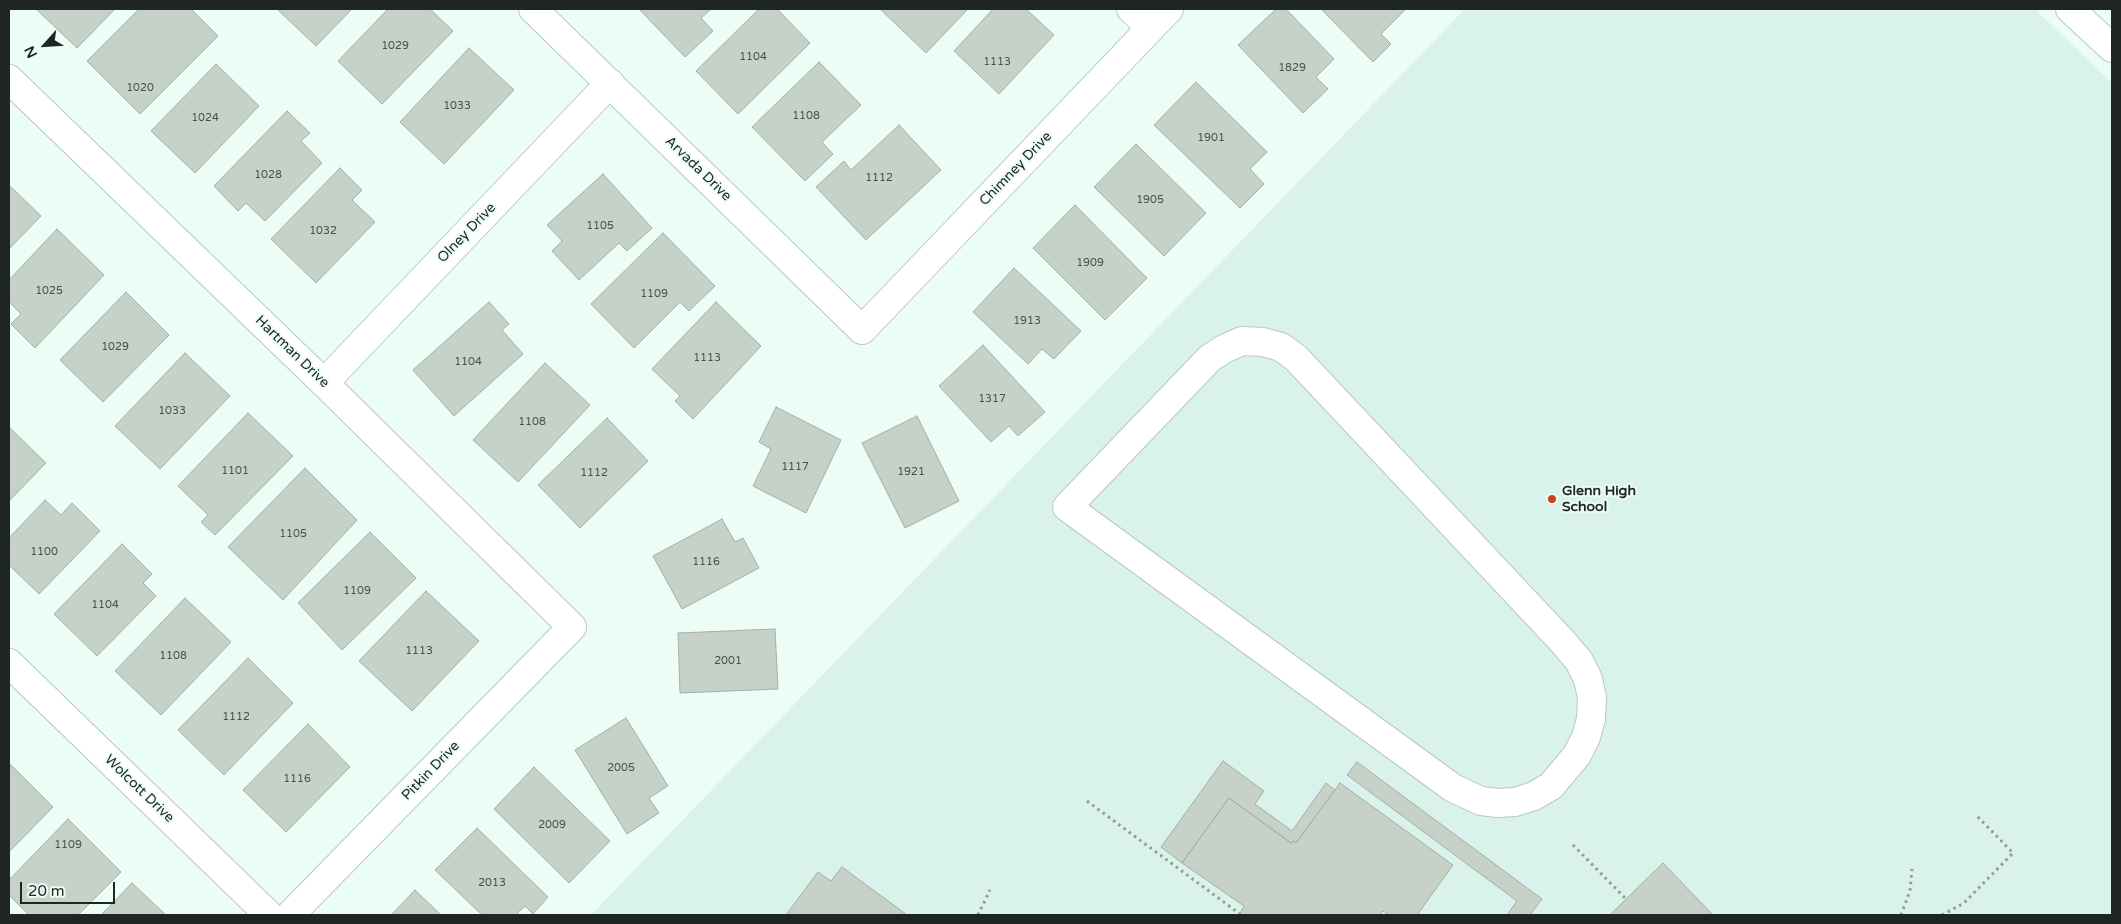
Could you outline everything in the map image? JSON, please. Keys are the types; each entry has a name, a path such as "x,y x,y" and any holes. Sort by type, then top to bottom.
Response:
{"street":[{"name":"Arvada Drive","path":"533,9 862,330"},
{"path":"1131,9 1160,18"},
{"path":"2070,9 2112,48"},
{"name":"Chimney Drive","path":"862,330 1160,18"},
{"name":"Hartman Drive","path":"9,79 324,383 572,627"},
{"name":"Olney Drive","path":"324,383 610,83"},
{"path":"1242,341 1263,342 1281,348 1296,358 1579,661 1588,679 1592,698 1591,719 1586,737 1577,754 1551,786 1534,796 1515,802 1481,801 1453,788 1067,507 1210,358 1242,341"},
{"name":"Pitkin Drive","path":"290,915 572,627"},
{"name":"Wolcott Drive","path":"9,663 268,915"}],"path":[{"path":"1086,802 1240,914"},
{"path":"1942,915 1964,903 2013,854 1976,815"},
{"path":"1573,845 1626,899"},
{"path":"1901,915 1910,891 1912,869"},
{"path":"978,915 990,890"}],"shaded area":[{"name":"Glenn High School","path":"1465,9 2035,9 2112,83 2112,915 591,915"}],"building":[{"path":"36,9 115,9 77,48"},
{"path":"139,9 191,9 218,36 140,114 87,61"},
{"path":"277,9 352,9 316,46"},
{"path":"388,9 430,9 453,31 382,104 338,61"},
{"path":"639,9 711,9 701,18 713,31 685,57"},
{"path":"759,9 777,9 810,43 738,114 696,71"},
{"path":"880,9 968,9 926,53"},
{"path":"993,9 1026,9 1054,35 999,94 954,51"},
{"path":"1276,9 1286,9 1334,59 1316,77 1328,89 1303,113 1238,45"},
{"path":"1321,9 1406,9 1381,34 1391,44 1373,62"},
{"path":"469,48 514,90 444,164 400,122"},
{"path":"819,62 861,105 822,142 833,154 805,181 752,127"},
{"path":"216,64 259,106 195,173 151,131"},
{"path":"1196,82 1267,152 1250,169 1264,184 1240,208 1154,125"},
{"path":"287,111 310,133 301,141 322,163 265,221 246,203 238,211 214,186"},
{"path":"899,125 941,170 866,240 816,187 844,161 851,170"},
{"path":"1136,144 1206,213 1164,256 1094,187"},
{"path":"340,168 362,190 352,200 375,222 316,283 271,239"},
{"path":"603,174 652,228 627,251 619,243 579,280 552,251 562,241 547,225"},
{"path":"9,185 41,216 9,249"},
{"path":"1075,205 1147,278 1105,320 1033,248"},
{"path":"57,229 104,275 35,348 11,324 21,314 9,302 9,280"},
{"path":"663,233 715,286 689,311 680,302 634,348 591,304"},
{"path":"1014,268 1081,331 1054,359 1042,349 1028,364 973,312"},
{"path":"126,292 169,335 103,402 60,360"},
{"path":"489,302 509,324 502,330 523,354 454,416 413,370"},
{"path":"716,302 761,346 693,419 675,401 680,396 652,369"},
{"path":"983,345 1045,412 1018,436 1009,426 991,442 939,386"},
{"path":"185,353 230,396 160,469 115,426"},
{"path":"545,363 590,405 518,482 473,440"},
{"path":"776,407 841,440 806,513 753,486 771,449 759,442"},
{"path":"248,413 293,456 215,535 201,522 208,515 178,486"},
{"path":"917,416 959,501 905,528 862,443"},
{"path":"607,418 648,461 580,528 538,485"},
{"path":"9,427 46,463 9,501"},
{"path":"305,468 357,520 283,600 228,547"},
{"path":"45,500 61,515 72,503 100,531 39,594 9,565 9,538"},
{"path":"722,519 735,542 743,538 759,568 682,609 653,556"},
{"path":"370,532 416,578 342,650 298,603"},
{"path":"122,544 152,574 143,583 156,596 97,656 54,614"},
{"path":"426,591 479,641 412,711 359,661"},
{"path":"185,598 231,642 161,715 115,671"},
{"path":"775,629 778,689 680,693 678,633"},
{"path":"248,658 293,703 224,775 178,730"},
{"path":"626,718 668,786 649,798 659,813 627,834 575,750"},
{"path":"308,724 350,767 286,832 243,790"},
{"path":"1223,761 1264,791 1255,804 1292,831 1326,783 1335,790 1296,843 1294,841 1291,843 1229,798 1182,863 1161,847"},
{"path":"1357,762 1542,899 1530,915 1507,915 1517,901 1347,775"},
{"path":"11,765 53,807 9,852 9,768"},
{"path":"534,767 610,841 569,883 494,809"},
{"path":"1340,783 1453,865 1417,915 1389,915 1383,911 1379,915 1239,915 1244,906 1182,863 1229,798 1291,843 1294,841 1296,843"},
{"path":"68,819 121,872 78,915 29,915 9,895 9,880"},
{"path":"477,828 548,897 533,914 525,906 516,915 482,915 435,870"},
{"path":"1663,863 1713,915 1610,915 1626,899"},
{"path":"842,867 907,915 786,915 818,872 831,881"},
{"path":"132,883 166,915 101,915"},
{"path":"415,890 441,915 391,915"}],"place":[{"name":"Glenn High School","path":"1552,499"}]}
